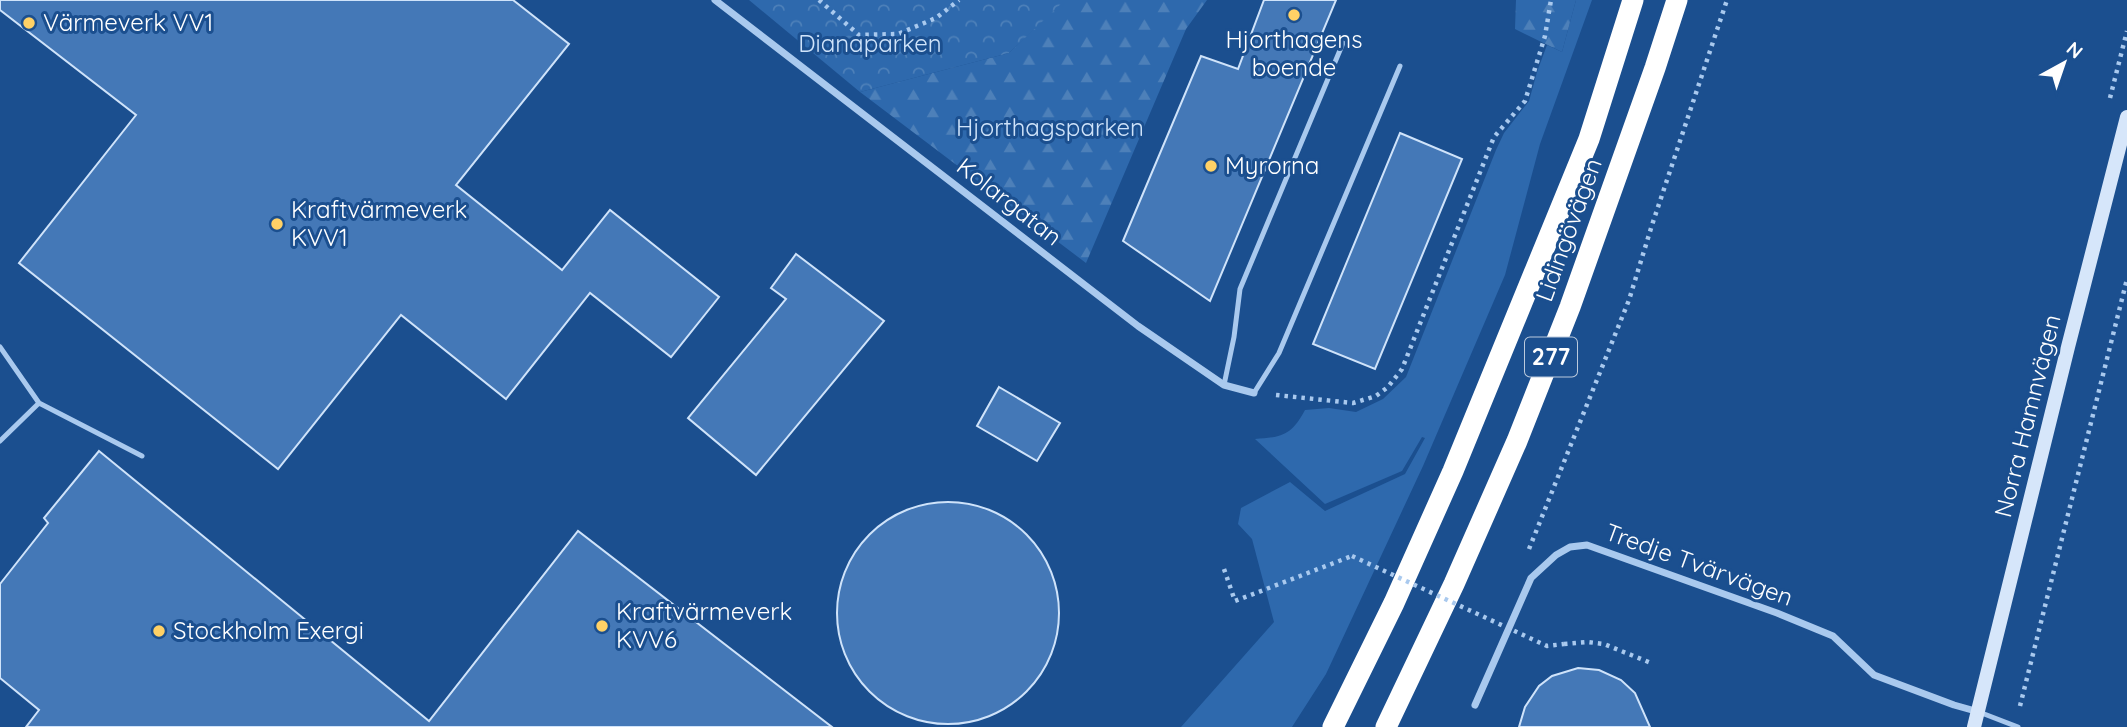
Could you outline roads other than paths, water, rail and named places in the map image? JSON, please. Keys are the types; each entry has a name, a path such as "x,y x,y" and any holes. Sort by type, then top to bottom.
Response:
{"highway":[{"name":"Lidingövägen","path":"1358,676 1453,471 1589,139 1633,0"},
{"name":"Lidingövägen","path":"1386,727 1454,584 1532,405 1570,307 1677,0"},
{"path":"1324,727 1358,676"},
{"name":"277","path":"1333,727 1358,676"}],"main road":[{"name":"Norra Hamnvägen","path":"1974,727 2127,117"}],"street":[{"name":"Kolargatan","path":"715,0 1138,326 1224,385 1254,393"},
{"name":"Tredje Tvärvägen","path":"1475,705 1531,578 1556,555 1570,547 1587,545 1777,613 1833,636 1874,675 1979,712"}],"lane":[{"path":"1224,385 1240,289 1343,43"},
{"path":"1254,393 1279,353 1400,66"},
{"path":"0,347 39,403 142,456"},
{"path":"0,441 39,403"},
{"path":"1979,712 2016,726"}],"place":[{"name":"Hjorthagens boende","path":"1294,15"},
{"name":"Värmeverk VV1","path":"29,23"},
{"name":"Myrorna","path":"1211,166"},
{"name":"Kraftvärmeverk KVV1","path":"277,224"},
{"name":"Kraftvärmeverk KVV6","path":"602,626"},
{"name":"Stockholm Exergi","path":"159,631"}],"park label":[{"name":"Dianaparken","path":"870,44"},
{"name":"Hjorthagsparken","path":"1050,128"}]}
